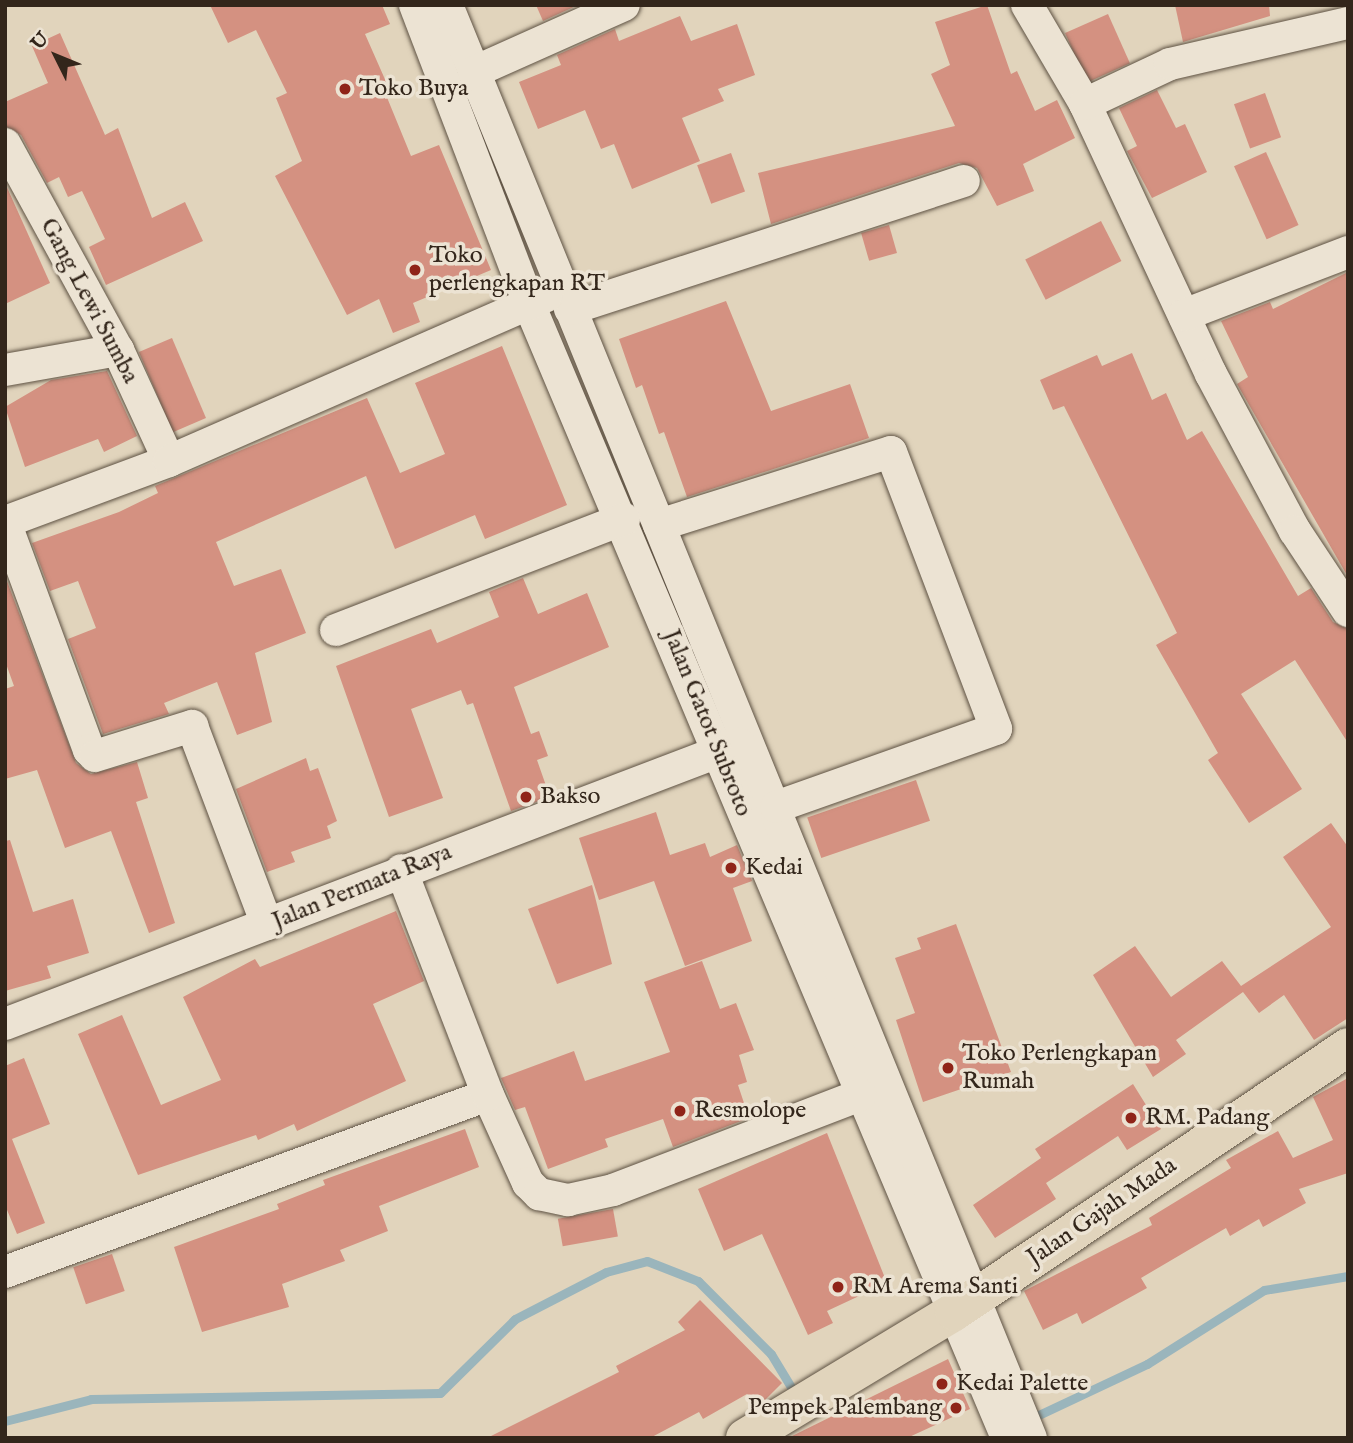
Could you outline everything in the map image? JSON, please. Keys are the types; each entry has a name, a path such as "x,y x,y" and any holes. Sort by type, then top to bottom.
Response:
{"main road":[{"name":"Jalan Gajah Mada","path":"756,1432 965,1304 1348,1047"}],"street":[{"name":"Jalan Gatot Subroto","path":"415,5 529,304 624,519 860,1095 965,1304"},
{"name":"Jalan Gatot Subroto","path":"447,5 776,807 1004,1400 1031,1438"},
{"path":"474,72 624,5"},
{"path":"1027,5 1086,104 1184,315 1295,531 1348,611"},
{"path":"1086,104 1170,64 1348,23"},
{"name":"Gang Lewi Sumba","path":"5,144 118,350 169,461"},
{"path":"267,925 192,726 95,756 89,750 5,522 169,461 529,304 566,300 964,181"},
{"path":"1184,315 1348,252"},
{"path":"5,370 118,350"},
{"path":"659,526 891,452 996,729 776,807"},
{"path":"336,630 624,519"},
{"name":"Jalan Permata Raya","path":"5,1024 267,925 401,870 749,740"},
{"path":"401,870 488,1095 528,1183 539,1194 568,1200 613,1190 860,1095"},
{"path":"5,1272 488,1095"},
{"name":"Jalan Gatot Subroto","path":"1004,1400 1007,1438"}],"building":[{"path":"210,5 382,5 390,24 365,34 391,93 386,95 411,156 439,145 491,270 413,303 420,322 393,333 379,299 347,315 275,176 302,161 276,98 287,93 256,30 228,43"},
{"path":"536,5 578,5 543,21"},
{"path":"987,5 1011,74 1017,71 1035,111 1057,100 1075,138 1023,164 1034,191 997,206 977,168 959,163 771,224 758,173 955,126 931,74 950,65 935,22"},
{"path":"1175,5 1269,5 1270,16 1183,42"},
{"path":"1108,14 1130,63 1087,82 1065,33"},
{"path":"680,16 691,41 737,24 755,75 718,89 724,101 682,118 700,161 632,189 614,144 601,149 585,110 538,129 519,82 561,65 557,55 615,29 619,41"},
{"path":"60,33 105,135 118,128 152,218 185,202 203,241 106,285 89,247 105,239 82,191 68,197 59,177 47,183 21,135 5,126 5,102 48,83 32,46"},
{"path":"1157,90 1176,128 1185,124 1207,172 1152,198 1127,151 1137,146 1119,108"},
{"path":"1265,93 1281,137 1250,148 1234,104"},
{"path":"1266,152 1299,225 1267,239 1234,166"},
{"path":"731,153 745,192 711,204 697,165"},
{"path":"5,183 50,283 5,304"},
{"path":"1101,221 1121,261 1046,300 1025,260"},
{"path":"889,225 897,253 869,261 861,233"},
{"path":"1348,272 1348,577 1237,384 1248,377 1221,321 1270,302 1273,309"},
{"path":"726,301 771,411 850,384 869,438 687,497 664,432 659,434 642,385 636,388 619,339"},
{"path":"172,338 206,418 173,432 139,352"},
{"path":"502,346 567,505 485,539 475,515 395,549 366,476 216,542 234,586 281,569 306,633 255,653 272,722 237,735 217,682 164,703 169,714 103,734 68,639 96,628 78,581 50,591 32,543 119,512 158,493 155,486 367,398 400,473 445,454 415,383"},
{"path":"1132,353 1152,400 1166,393 1187,440 1202,431 1298,596 1311,588 1333,622 1348,629 1348,743 1295,660 1241,694 1302,789 1249,823 1208,760 1218,753 1156,645 1177,633 1064,406 1053,410 1040,380 1097,355 1102,366"},
{"path":"107,371 137,436 104,452 98,439 25,467 5,407 51,380"},
{"path":"5,576 76,763 91,774 137,762 148,798 136,802 175,923 149,933 111,831 65,848 37,770 5,779 5,689 14,686 5,661"},
{"path":"523,578 538,614 587,593 609,647 514,687 531,734 539,731 548,756 537,760 550,797 511,811 473,703 467,705 461,690 411,709 443,798 389,817 336,666 431,629 437,643 499,617 489,592"},
{"path":"306,758 310,771 318,768 337,821 327,826 331,838 291,852 295,862 267,872 236,789"},
{"path":"916,780 930,821 821,858 807,817"},
{"path":"656,812 670,855 705,843 710,857 737,845 752,881 733,888 752,941 685,966 654,881 599,900 579,838"},
{"path":"1331,823 1348,847 1348,1018 1314,1040 1284,995 1259,1013 1243,992 1176,1040 1186,1054 1153,1077 1093,975 1135,946 1171,997 1222,961 1241,986 1331,927 1283,857"},
{"path":"10,840 33,912 73,899 89,953 47,966 51,978 5,991 5,841"},
{"path":"592,885 612,964 557,984 528,909"},
{"path":"396,911 424,981 373,1004 406,1081 297,1131 294,1124 258,1140 256,1135 138,1175 78,1034 122,1015 161,1105 221,1080 183,997 255,959 260,967"},
{"path":"956,924 1011,1072 923,1102 896,1020 915,1013 895,958 921,949 917,938"},
{"path":"702,961 720,1009 736,1003 754,1050 739,1055 747,1082 738,1085 749,1118 673,1147 663,1119 605,1139 608,1147 548,1169 525,1107 515,1110 501,1078 574,1051 585,1081 670,1052 644,982"},
{"path":"24,1058 50,1124 12,1139 45,1223 17,1234 5,1205 5,1066"},
{"path":"1348,1078 1348,1173 1299,1189 1306,1203 1263,1227 1259,1219 1230,1236 1226,1228 1141,1278 1147,1288 1082,1324 1077,1313 1043,1330 1024,1291 1152,1225 1149,1218 1231,1168 1226,1160 1278,1131 1293,1158 1333,1140 1313,1097"},
{"path":"1133,1084 1161,1129 1127,1150 1118,1136 1046,1183 1056,1199 995,1238 973,1205 1041,1158 1035,1149"},
{"path":"465,1129 479,1167 379,1206 388,1231 340,1250 345,1261 282,1284 289,1307 202,1332 174,1247 279,1209 277,1204 325,1185 323,1180"},
{"path":"827,1133 887,1283 827,1311 833,1323 808,1335 762,1234 724,1251 698,1189"},
{"path":"613,1209 618,1237 563,1246 558,1219"},
{"path":"112,1254 125,1291 86,1304 73,1267"},
{"path":"700,1300 782,1383 763,1402 747,1394 703,1419 699,1412 650,1438 487,1438 619,1372 616,1366 685,1330 678,1322"},
{"path":"948,1359 970,1409 907,1438 788,1438"}],"waterway":[{"path":"5,1421 91,1399 440,1393 515,1319 606,1272 647,1261 698,1281 771,1354 797,1397"},
{"path":"1028,1420 1147,1364 1264,1290 1348,1276"}],"place":[{"name":"Toko Buya","path":"345,89"},
{"name":"Toko perlengkapan RT","path":"415,270"},
{"name":"Bakso","path":"526,797"},
{"name":"Kedai","path":"731,868"},
{"name":"Toko Perlengkapan Rumah","path":"948,1068"},
{"name":"Resmolope","path":"680,1111"},
{"name":"RM. Padang","path":"1131,1118"},
{"name":"RM Arema Santi","path":"838,1287"},
{"name":"Kedai Palette","path":"942,1384"},
{"name":"Pempek Palembang","path":"956,1408"}]}
